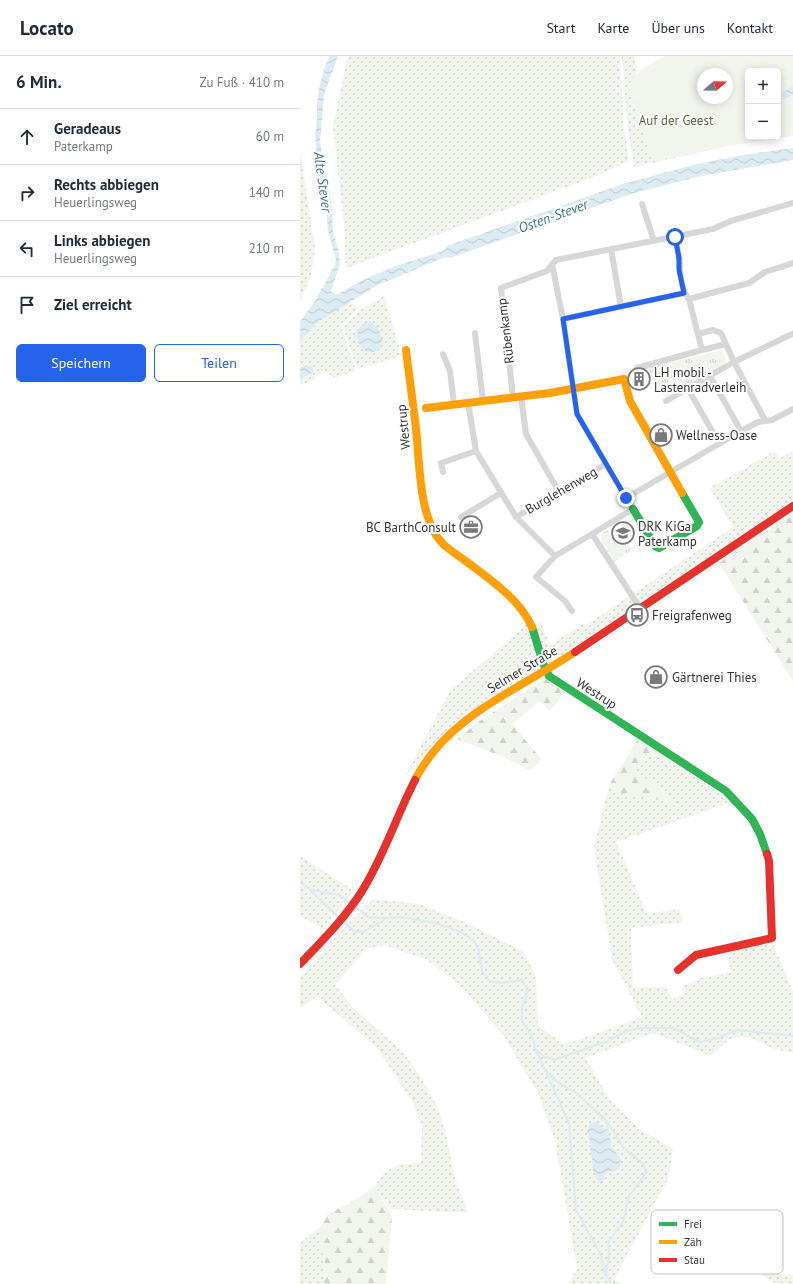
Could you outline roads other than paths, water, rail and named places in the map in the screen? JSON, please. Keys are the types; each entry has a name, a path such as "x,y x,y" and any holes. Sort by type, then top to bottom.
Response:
{"street":[{"name":"Rübenkamp","path":"559,492 526,434 517,397 500,292 501,288 547,271 556,260 713,229 731,221 793,203"},
{"path":"642,204 654,241"},
{"path":"675,237 679,258 679,270 684,293 689,299 702,350"},
{"path":"611,250 621,307"},
{"path":"689,299 749,283 765,272 793,263"},
{"path":"426,408 573,389 600,385 624,379 630,401 699,522 697,526 659,548 656,547 577,414 573,389 563,319 552,264"},
{"path":"563,319 684,293"},
{"path":"698,334 713,330 721,333 734,362 765,420"},
{"path":"475,333 483,401"},
{"path":"666,401 734,362 793,334"},
{"path":"638,368 726,344"},
{"name":"Westrup","path":"406,350 416,427 423,503 430,524 444,544 498,588 523,612 533,628 540,654 549,676 726,791 752,819 760,834 769,861 772,938 696,955 678,970"},
{"path":"443,354 450,371 454,404"},
{"path":"710,376 741,431"},
{"path":"688,389 719,443"},
{"path":"468,403 476,451 516,517 555,556"},
{"path":"626,498 741,431 758,422 772,420 793,409"},
{"path":"443,472 441,463 476,451"},
{"name":"Burglehenweg","path":"516,517 606,464"},
{"path":"461,516 501,493"},
{"name":"Selmer Straße","path":"300,964 356,900 377,864 412,784 430,755 449,734 491,702 546,670 793,506"},
{"path":"572,611 565,601 536,577 555,556 633,509"},
{"path":"592,534 640,608"}],"water":[{"path":"330,56 338,56 324,95 320,142 332,210 333,233 338,249 340,264 331,291 336,295 365,279 393,267 443,251 447,246 623,184 693,165 743,155 793,148 793,160 701,176 634,193 450,258 445,257 376,286 318,322 300,341 300,322 315,301 335,265 336,260 328,231 325,196 318,170 315,135 319,89 325,66"},
{"path":"793,86 793,95 784,99 781,96 782,93"},
{"path":"370,321 380,332 382,339 382,347 375,352 366,352 359,344 356,335 362,324"},
{"path":"304,366 313,367 313,372 300,379 300,368"},
{"path":"596,1122 609,1135 611,1146 618,1154 621,1161 621,1164 616,1170 606,1173 602,1184 598,1181 593,1170 590,1141 587,1132 590,1123"}],"waterway":[{"path":"300,882 311,890 339,895 351,903"},
{"path":"311,891 340,918"},
{"path":"354,906 368,917 401,917 435,923 461,932 474,941 479,951 482,971 490,981 501,983 522,980 528,991 522,1008 522,1021 533,1038 535,1049 545,1057 555,1060 607,1041 626,1031 639,1028 673,1028 700,1042 718,1038 737,1030 793,1036"},
{"path":"343,921 355,932 363,932 385,919"},
{"path":"536,1050 569,1123 576,1210 600,1253 605,1274 611,1284"},
{"path":"547,1072 556,1081 576,1093 606,1120 609,1136"},
{"path":"606,1120 624,1148 644,1164 646,1173 629,1196 623,1222 608,1242 609,1255 606,1273"}],"place":[{"name":"LH mobil - Lastenradverleih","path":"639,379"},
{"name":"Wellness-Oase","path":"661,435"},
{"name":"BC BarthConsult","path":"471,527"},
{"name":"DRK KiGa Paterkamp","path":"623,533"},
{"name":"Freigrafenweg","path":"637,615"},
{"name":"Gärtnerei Thies","path":"656,677"}],"park label":[{"name":"Auf der Geest","path":"676,120"}],"water label":[{"name":"Alte Stever","path":"323,182"},
{"name":"Osten-Stever","path":"553,216"}]}
